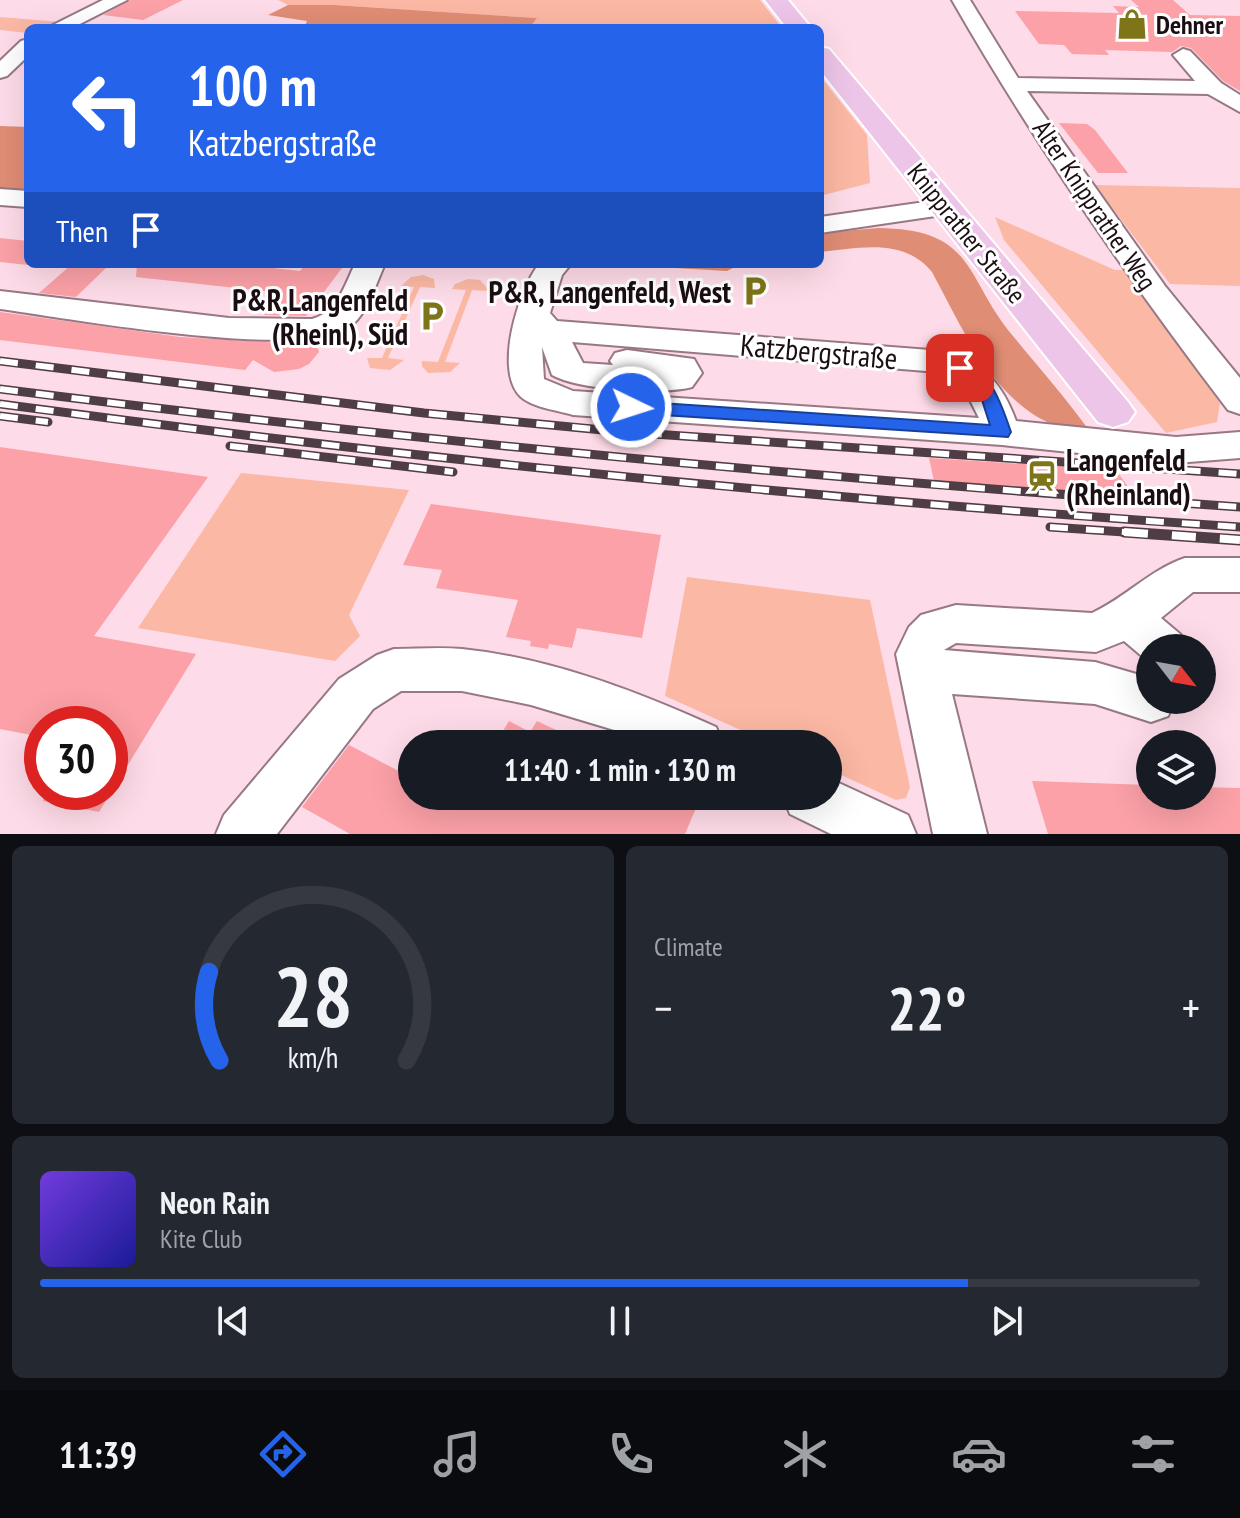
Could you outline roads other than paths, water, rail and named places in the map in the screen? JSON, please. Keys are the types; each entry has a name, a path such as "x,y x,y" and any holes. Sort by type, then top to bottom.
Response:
{"main road":[{"path":"776,0 796,24"},
{"name":"Knipprather Straße","path":"824,59 1113,412"}],"street":[{"path":"66,24 118,0"},
{"name":"Alter Knipprather Weg","path":"961,0 1012,84 1154,292 1240,402"},
{"path":"0,72 24,49"},
{"path":"1183,55 1213,88 1240,105"},
{"path":"1012,84 1213,88"},
{"path":"860,219 902,203 907,195 908,184 897,148"},
{"path":"0,197 24,199"},
{"path":"824,224 946,207"},
{"path":"0,300 255,330 323,329 339,321 368,268"},
{"path":"552,268 548,272 548,333 523,357 525,379 537,391 560,399 1002,432 1176,450 1240,445"},
{"name":"Katzbergstraße","path":"548,333 943,362 960,368 978,380 989,395 1002,432"},
{"path":"960,834 919,654 931,632 942,625 1096,633 1128,617 1185,575 1240,575"},
{"path":"1128,617 1148,634"},
{"path":"243,834 356,694 394,670 462,670 531,684 630,712 668,730"},
{"path":"922,671 1095,683 1136,695"},
{"path":"838,810 889,834"}],"railway":[{"path":"0,361 424,413 624,432 1240,474"},
{"path":"0,389 619,457 1240,507"},
{"path":"0,404 309,443 619,476 929,504 1240,527"},
{"path":"0,416 48,422"},
{"path":"230,446 453,472"},
{"path":"1050,527 1154,534"},
{"path":"1124,532 1240,540"}],"place":[{"name":"Dehner","path":"1132,24"},
{"name":"P&R, Langenfeld, West","path":"755,291"},
{"name":"P&R,Langenfeld (Rheinl), Süd","path":"432,316"},
{"name":"Langenfeld (Rheinland)","path":"1042,476"}]}
